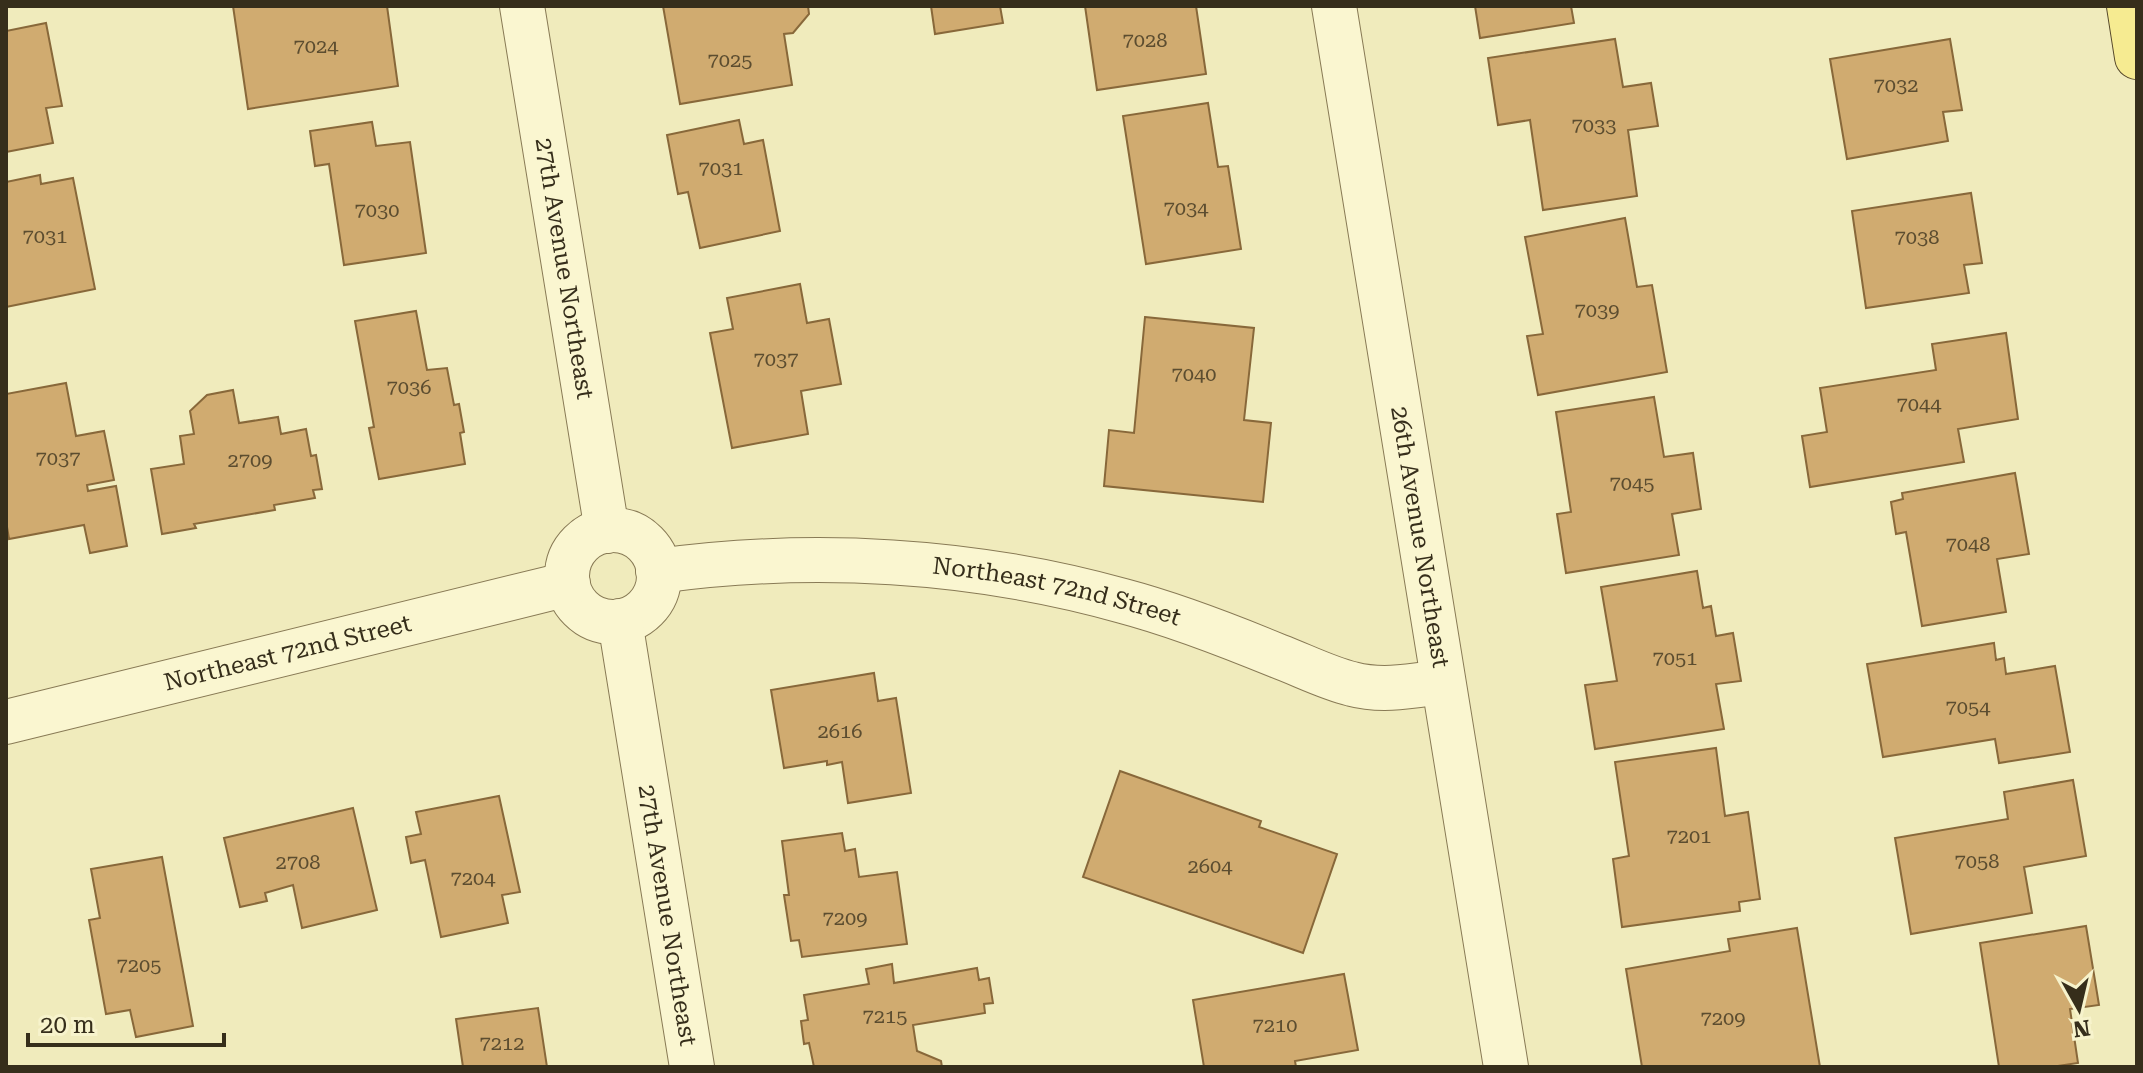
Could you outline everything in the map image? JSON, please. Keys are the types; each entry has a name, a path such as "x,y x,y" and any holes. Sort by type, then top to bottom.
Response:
{"main road":[{"path":"2129,6 2137,57"}],"street":[{"name":"27th Avenue Northeast","path":"522,6 607,531"},
{"name":"26th Avenue Northeast","path":"1334,6 1506,1067"},
{"path":"616,530 643,541 652,552 658,571 655,595 647,607 635,616 604,622 577,606 566,576 569,561 588,537 616,530"},
{"name":"Northeast 72nd Street","path":"658,571 757,561 857,561 970,570 1042,581 1124,601 1209,628 1352,684 1388,689 1442,682"},
{"name":"Northeast 72nd Street","path":"6,722 568,584"},
{"name":"27th Avenue Northeast","path":"620,621 692,1067"}],"building":[{"path":"233,6 387,6 398,86 248,109"},
{"path":"663,6 808,6 809,14 793,33 784,34 792,85 680,104"},
{"path":"931,6 1000,6 1003,23 935,34"},
{"path":"1085,6 1196,6 1206,74 1097,90"},
{"path":"1475,6 1571,6 1574,23 1480,38"},
{"path":"46,23 62,106 46,108 53,143 6,152 6,31"},
{"path":"1615,39 1623,87 1651,83 1658,126 1628,130 1637,196 1543,210 1530,120 1498,125 1488,58"},
{"path":"1950,39 1962,110 1943,112 1948,141 1847,159 1830,59"},
{"path":"1208,103 1218,167 1228,166 1241,249 1146,264 1123,116"},
{"path":"739,120 744,144 763,140 780,231 700,248 688,192 678,194 667,135"},
{"path":"372,122 376,146 410,142 426,253 344,265 329,164 315,166 310,131"},
{"path":"40,175 41,184 73,178 95,289 6,307 6,182"},
{"path":"1971,193 1982,263 1964,265 1969,293 1866,308 1852,211"},
{"path":"1625,218 1637,287 1652,285 1667,372 1538,395 1527,336 1543,334 1525,237"},
{"path":"800,284 807,323 829,319 841,384 801,391 808,434 732,448 710,333 733,329 727,298"},
{"path":"416,311 427,370 447,368 454,405 459,404 465,464 379,479 369,428 374,427 355,321"},
{"path":"1145,317 1254,328 1244,420 1271,423 1263,502 1104,486 1109,430 1134,433"},
{"path":"2006,333 2018,419 1958,429 1964,462 1810,487 1802,436 1827,432 1820,388 1936,370 1932,344"},
{"path":"66,383 76,436 104,431 114,480 87,485 88,491 116,486 127,546 90,553 84,525 9,539 6,521 6,394"},
{"path":"233,390 239,423 278,417 281,434 306,429 311,456 316,455 322,489 313,490 315,498 274,505 275,510 194,524 196,528 162,534 151,469 184,464 180,436 194,434 190,411 207,395"},
{"path":"1654,397 1664,457 1693,453 1701,509 1672,514 1679,555 1566,573 1557,514 1571,512 1556,412"},
{"path":"2015,473 2029,554 1997,559 2006,612 1922,626 1906,532 1896,534 1891,502 1903,499 1902,493"},
{"path":"1697,571 1703,608 1711,606 1716,636 1733,633 1741,681 1716,684 1724,729 1595,749 1585,685 1617,681 1601,587"},
{"path":"1994,643 1996,660 2004,658 2006,674 2055,666 2070,752 1999,763 1995,739 1883,757 1867,664"},
{"path":"874,673 878,701 896,698 911,793 848,803 842,762 827,765 827,761 784,768 771,690"},
{"path":"1716,748 1725,816 1748,812 1760,899 1739,902 1740,911 1622,927 1613,859 1629,856 1615,762"},
{"path":"1120,771 1261,821 1259,827 1337,854 1303,953 1083,877"},
{"path":"2073,780 2086,856 2024,867 2032,913 1911,934 1895,838 2008,819 2004,792"},
{"path":"499,796 520,892 502,895 508,923 441,937 425,860 411,863 406,837 421,834 416,812"},
{"path":"353,808 377,910 302,928 293,885 265,893 267,901 240,907 224,838"},
{"path":"842,833 845,851 855,849 859,877 897,872 907,944 802,957 799,940 791,941 784,895 789,895 782,841"},
{"path":"162,857 193,1026 136,1037 130,1010 106,1014 89,920 100,918 91,869"},
{"path":"2086,926 2099,1005 2070,1009 2078,1063 2051,1067 1999,1067 1980,943"},
{"path":"1797,928 1820,1067 1642,1067 1626,969 1730,951 1728,939"},
{"path":"892,964 894,983 977,968 979,980 989,978 993,1003 984,1004 985,1013 913,1025 917,1051 941,1061 942,1067 814,1067 809,1043 804,1044 801,1021 808,1020 804,995 869,984 866,969"},
{"path":"1344,974 1358,1050 1295,1061 1296,1067 1204,1067 1193,1000"},
{"path":"538,1008 547,1067 463,1067 456,1019"}]}
